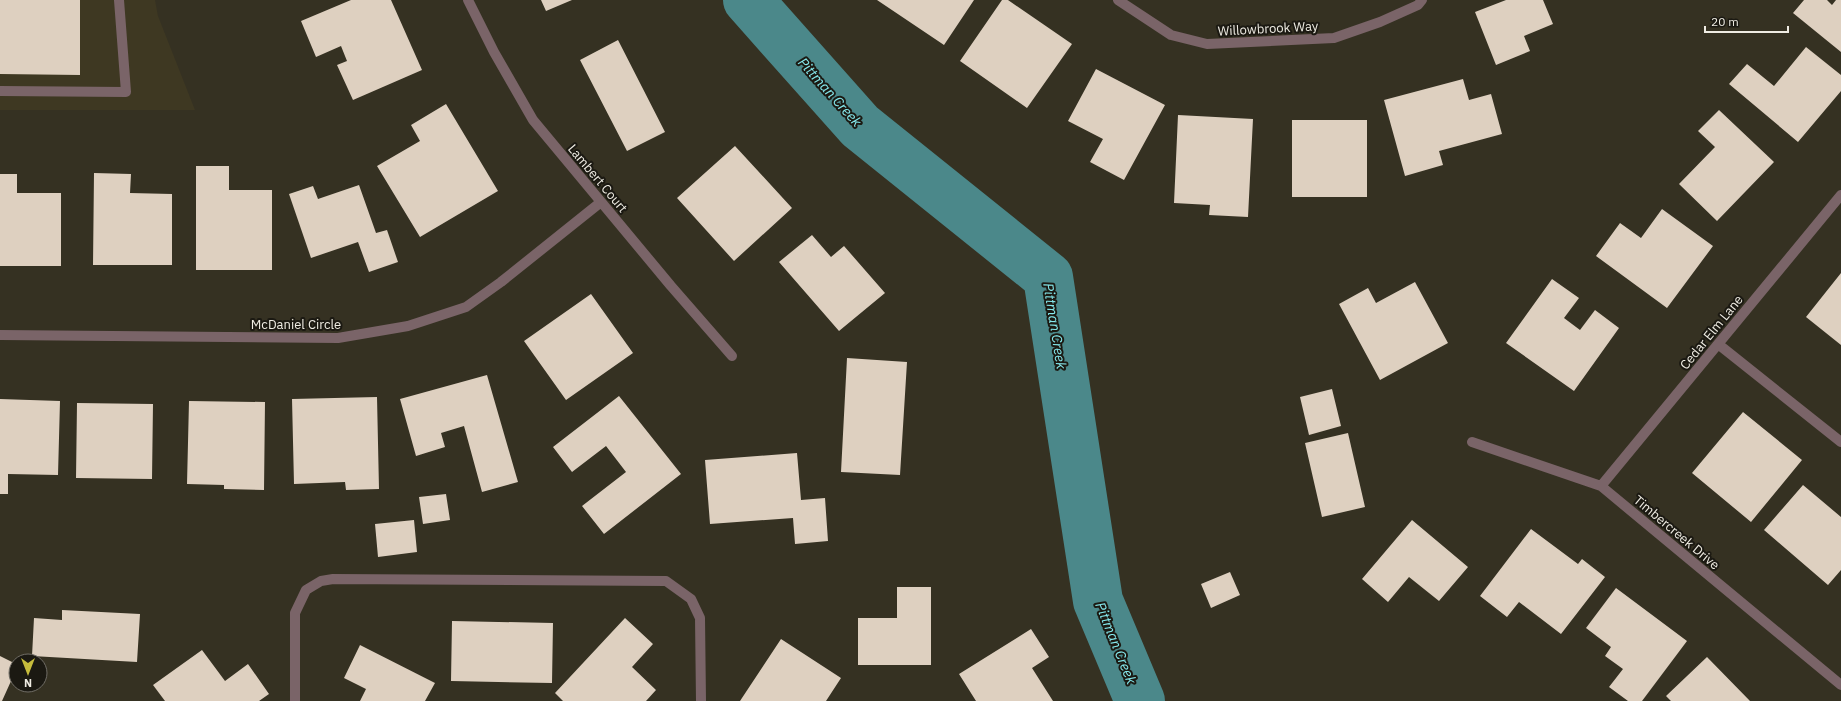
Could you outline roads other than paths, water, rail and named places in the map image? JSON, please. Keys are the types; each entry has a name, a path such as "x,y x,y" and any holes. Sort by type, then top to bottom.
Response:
{"street":[{"path":"0,91 126,92 119,0"},
{"name":"Lambert Court","path":"468,0 494,52 533,120 732,356"},
{"name":"Willowbrook Way","path":"1118,0 1172,35 1207,44 1334,38 1380,22 1418,5 1422,0"},
{"name":"Cedar Elm Lane","path":"1601,486 1841,195"},
{"name":"McDaniel Circle","path":"0,335 338,338 408,326 466,307 501,282 601,202"},
{"path":"1718,344 1841,442"},
{"name":"Timbercreek Drive","path":"1472,442 1601,486 1841,685"},
{"path":"295,701 295,613 306,590 321,581 333,579 666,581 691,599 700,618 701,701"}],"waterway":[{"name":"Pittman Creek","path":"748,0 860,126 1048,277 1098,601 1140,701"}]}
